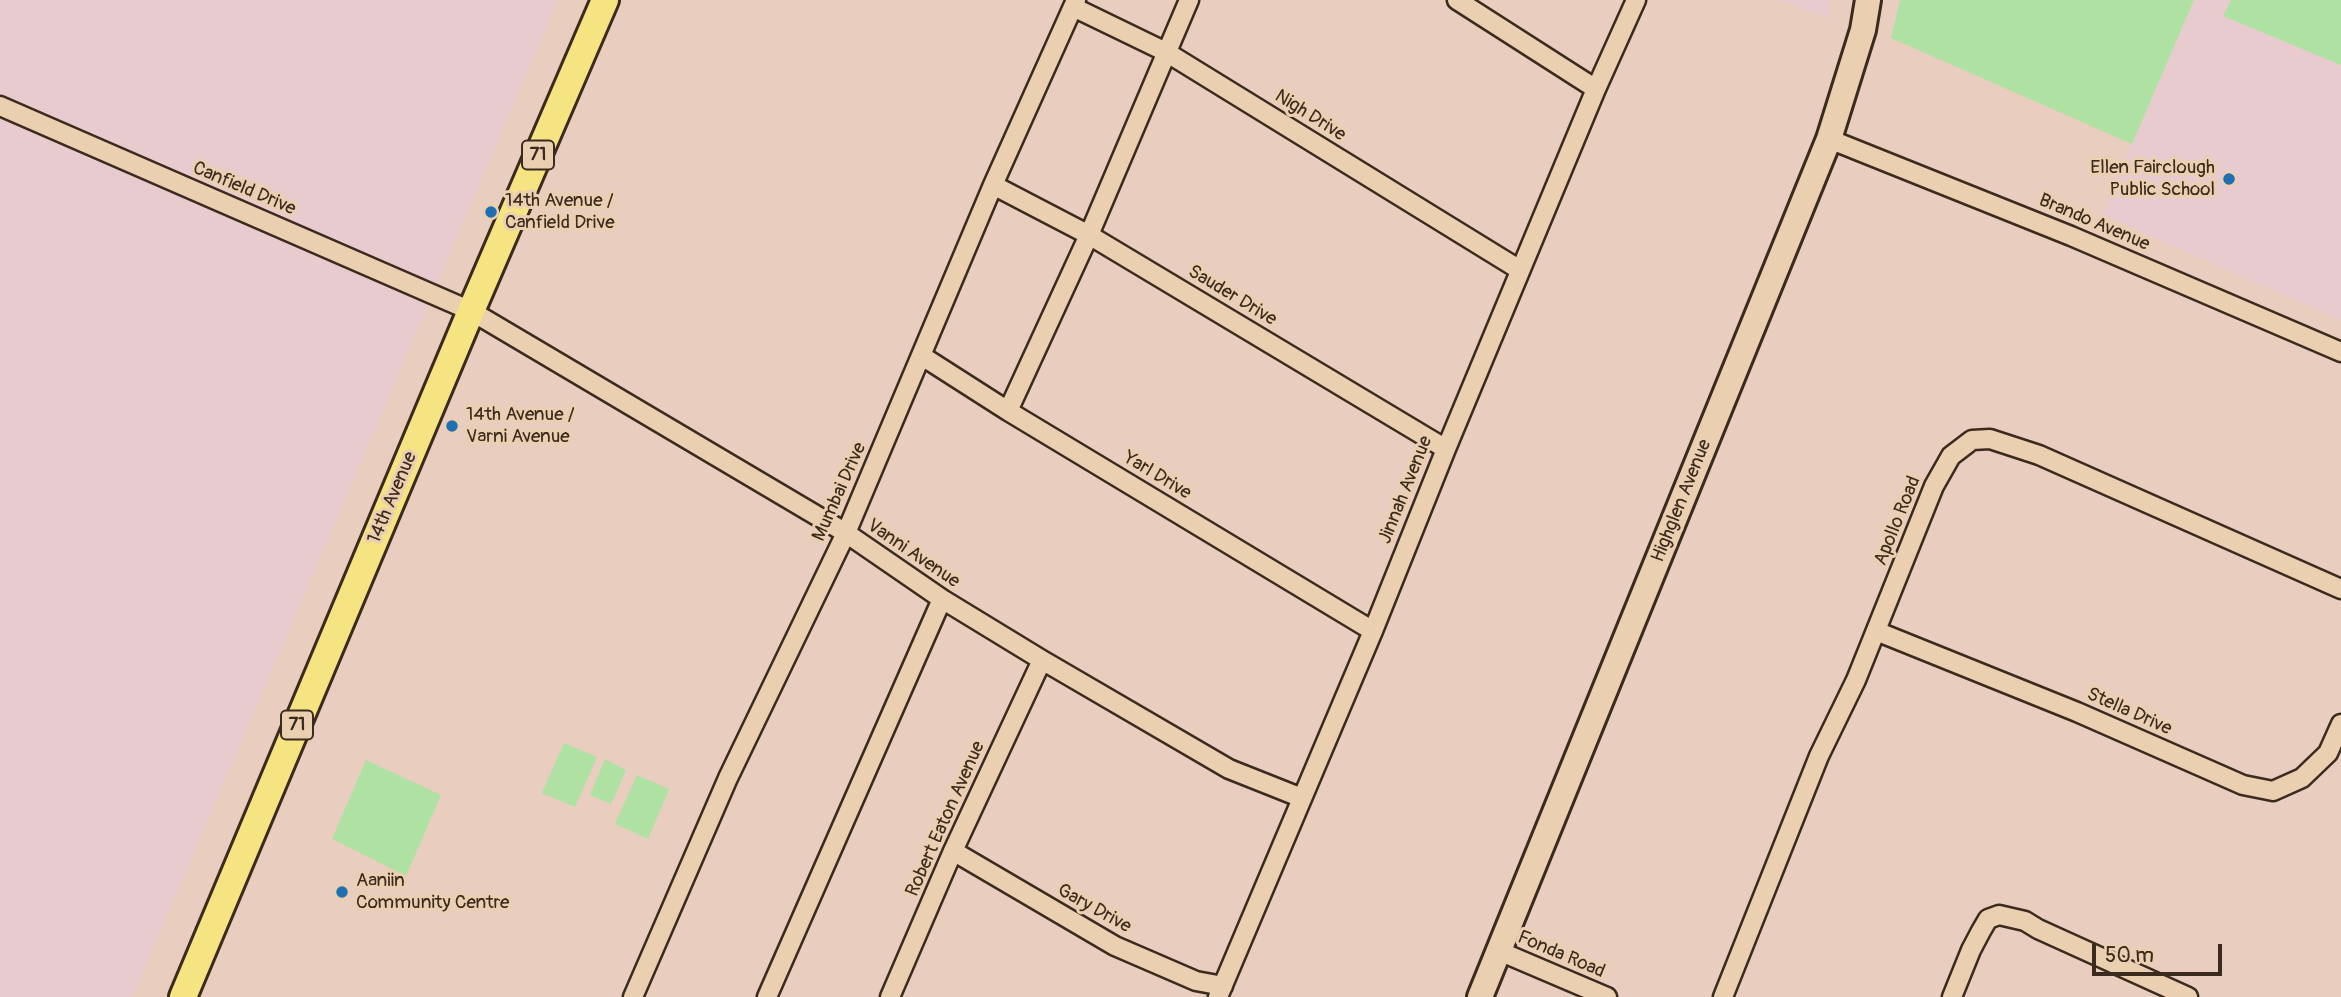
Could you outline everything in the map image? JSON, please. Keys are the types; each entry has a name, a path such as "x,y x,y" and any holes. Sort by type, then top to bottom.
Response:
{"main road":[{"name":"14th Avenue","path":"183,997 471,311 605,0"}],"street":[{"path":"1008,411 1089,235 1189,0"},
{"path":"1457,0 1596,89"},
{"name":"Jinnah Avenue","path":"1221,992 1373,631 1520,270 1636,0"},
{"name":"Highglen Avenue","path":"1480,997 1829,139 1863,30 1868,0"},
{"name":"Nigh Drive","path":"1074,3 1166,52 1520,270"},
{"name":"Mumbai Drive","path":"633,997 728,778 846,533 993,185 1074,3"},
{"name":"Canfield Drive","path":"0,106 471,311"},
{"name":"Brando Avenue","path":"1829,139 2071,236 2341,352"},
{"name":"Sauder Drive","path":"993,185 1089,235 1446,449"},
{"name":"Vanni Avenue","path":"471,311 846,533 942,599 1042,660 1229,769 1302,798"},
{"name":"Yarl Drive","path":"922,356 1008,411 1373,631"},
{"name":"Apollo Road","path":"1723,997 1819,756 1856,680 1934,486 1951,456 1972,440 1990,439 2039,456 2341,589"},
{"path":"767,997 942,599"},
{"name":"Stella Drive","path":"1876,631 2052,701 2243,785 2273,791 2302,778 2328,753 2341,724"},
{"name":"Robert Eaton Avenue","path":"890,997 953,851 1042,660"},
{"name":"Gary Drive","path":"953,851 1115,946 1221,992"},
{"path":"1952,997 1981,931 1988,919 1999,915 2025,921 2188,997"},
{"name":"Fonda Road","path":"1499,951 1606,997"}],"shaded area":[{"path":"0,0 558,0 132,997 0,997"},
{"path":"1778,0 1831,0 1828,18"},
{"name":"Ellen Fairclough Public School","path":"2193,0 2341,0 2341,320 2102,215"}],"green space":[{"path":"1900,0 2194,0 2132,144 1891,38"},
{"path":"2231,0 2341,0 2341,65 2223,16"},
{"path":"564,743 597,757 575,807 542,793"},
{"path":"605,759 626,770 611,804 590,795"},
{"path":"366,760 441,795 406,876 332,839"},
{"path":"637,775 669,789 648,839 615,824"}],"place":[{"name":"Ellen Fairclough Public School","path":"2229,179"},
{"name":"14th Avenue / Canfield Drive","path":"491,212"},
{"name":"14th Avenue / Varni Avenue","path":"452,426"},
{"name":"Aaniin Community Centre","path":"342,892"}]}
